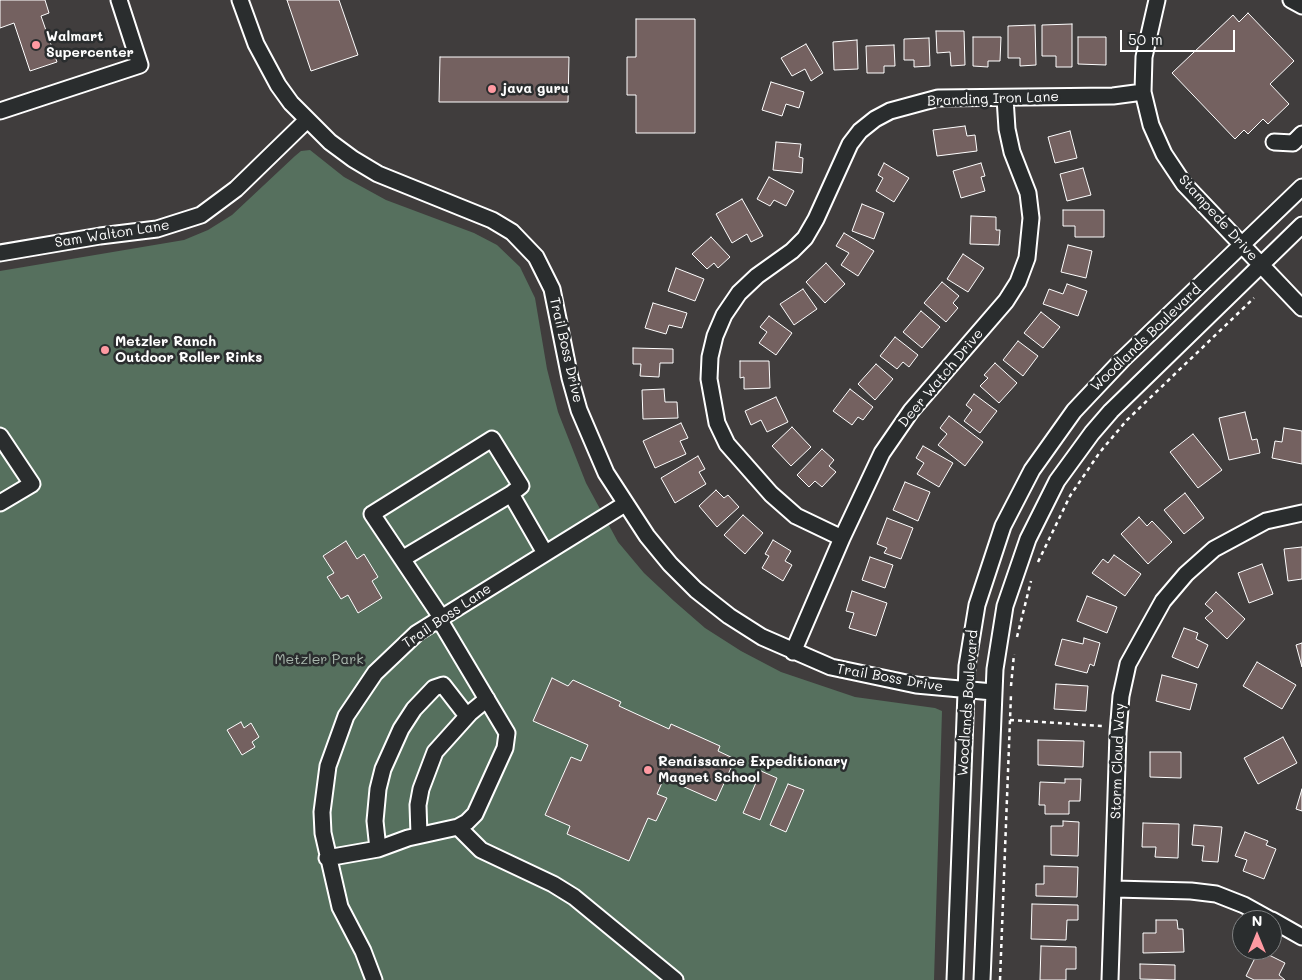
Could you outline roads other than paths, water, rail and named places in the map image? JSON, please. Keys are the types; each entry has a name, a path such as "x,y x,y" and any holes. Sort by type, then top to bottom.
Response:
{"street":[{"path":"0,111 140,64 119,0"},
{"name":"Trail Boss Drive","path":"240,0 266,65 291,103 330,142 369,169 412,189 492,220 526,244 536,257 552,290 570,378 588,434 606,473 647,536 670,564 696,590 729,616 762,637 831,667 873,678 993,692"},
{"name":"Stampede Drive","path":"1157,0 1145,48 1143,92 1150,125 1164,154 1184,184 1302,308"},
{"path":"1291,0 1302,6"},
{"name":"Branding Iron Lane","path":"842,538 796,516 764,487 727,444 717,422 711,399 710,357 714,336 724,315 739,293 792,251 805,238 816,219 850,144 875,119 913,103 938,98 1113,96 1143,92"},
{"name":"Deer Watch Drive","path":"793,652 842,538 882,453 895,432 1006,301 1024,266 1030,239 1031,218 1028,192 1012,152 1007,129 1006,98"},
{"name":"Sam Walton Lane","path":"0,254 100,236 157,229 201,215 236,190 307,120"},
{"path":"1274,142 1293,143 1302,134"},
{"name":"Woodlands Boulevard","path":"955,980 966,690 972,633 984,578 1003,526 1032,470 1055,434 1086,398 1302,187"},
{"name":"Woodlands Boulevard","path":"982,980 996,656 1007,599 1028,539 1057,481 1092,433 1112,410 1302,225"},
{"path":"0,436 32,484 0,503"},
{"path":"328,858 378,849 419,836 458,827 467,822 475,814 507,740 505,726 440,618 372,514 492,439 521,486 511,494 402,559"},
{"path":"511,494 545,553"},
{"name":"Trail Boss Lane","path":"374,980 363,951 340,908 328,858 322,819 324,789 330,758 346,716 375,673 397,650 440,618 625,504"},
{"name":"Storm Cloud Way","path":"1110,980 1121,696 1128,664 1145,630 1168,594 1186,574 1214,549 1266,521 1302,513"},
{"path":"378,849 375,821 378,789 383,769 414,709 434,688 443,685 467,716"},
{"path":"419,836 418,805 427,770 435,752 467,716 487,698"},
{"path":"458,827 481,850 553,884 574,897 675,980"},
{"path":"1115,889 1191,891 1216,894 1253,910"},
{"path":"1282,926 1302,937"}],"place":[{"name":"Walmart Supercenter","path":"36,45"},
{"name":"java guru","path":"492,89"},
{"name":"Metzler Ranch Outdoor Roller Rinks","path":"105,350"},
{"name":"Renaissance Expeditionary Magnet School","path":"648,770"}],"park label":[{"name":"Metzler Park","path":"319,660"}]}
